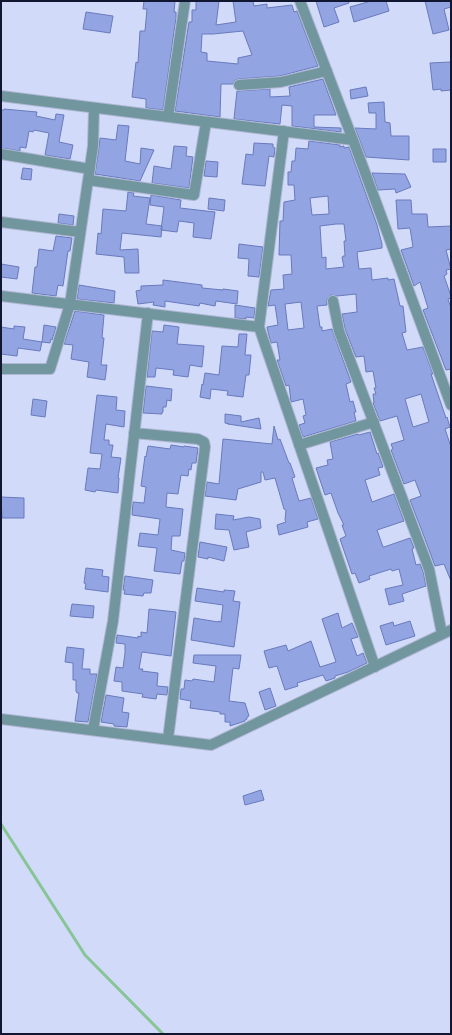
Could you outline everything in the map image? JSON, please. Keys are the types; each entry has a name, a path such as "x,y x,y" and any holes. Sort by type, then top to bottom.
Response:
{"street":[{"path":"168,117 185,1"},
{"path":"300,1 451,405"},
{"path":"239,84 281,82 327,71"},
{"path":"1,96 353,140"},
{"path":"1,369 50,369 70,304 93,146 94,108"},
{"path":"88,180 194,194 206,122"},
{"path":"284,131 259,326 375,667"},
{"path":"1,154 90,169"},
{"path":"1,222 80,232"},
{"path":"1,296 259,326"},
{"path":"1,719 211,745 447,632 429,569 339,331 333,301"},
{"path":"94,730 113,621 148,313"},
{"path":"299,444 374,422"},
{"path":"134,433 198,439 204,442 205,447 168,739"}],"building":[{"path":"144,1 175,1 174,12 176,12 176,18 163,110 146,108 146,99 132,97 136,62 138,63 140,31 145,31 147,9 143,9"},
{"path":"196,1 219,1 216,25 236,22 233,1 253,1 254,6 267,4 267,8 292,5 294,12 297,11 318,66 280,76 239,79 235,80 233,84 221,84 220,117 175,111 189,22 192,22 192,10 196,10","holes":["243,31 252,55 238,58 238,64 207,61 207,53 201,52 202,34"]},
{"path":"316,1 348,1 349,3 334,8 339,22 324,27"},
{"path":"371,1 386,1 389,11 354,22 350,7"},
{"path":"425,1 451,1 451,7 444,9 449,30 433,34"},
{"path":"86,12 113,16 110,33 83,29"},
{"path":"451,62 451,90 433,90 430,63"},
{"path":"323,79 336,115 314,115 314,127 341,128 341,132 292,126 292,106 282,105 280,124 234,119 237,91 270,89 270,97 290,96 289,87"},
{"path":"366,87 368,96 351,99 350,90"},
{"path":"384,102 385,122 390,123 391,136 409,136 409,160 366,157 355,128 376,129 376,113 369,113 368,103"},
{"path":"1,110 37,112 36,116 55,120 56,114 64,115 59,142 73,145 70,159 45,155 49,133 34,130 33,132 29,131 26,148 20,147 20,151 1,148"},
{"path":"118,125 129,126 125,161 140,164 141,148 154,150 140,181 95,174 100,138 116,140"},
{"path":"309,141 340,145 340,147 344,146 344,148 349,147 377,225 382,244 382,248 357,252 359,269 371,268 372,280 388,278 388,280 394,279 400,306 403,306 406,332 402,333 407,350 423,347 433,374 431,374 450,427 445,429 451,447 451,581 444,564 435,566 410,500 421,496 415,480 404,484 391,450 393,449 391,444 404,440 397,416 380,421 373,403 373,394 376,394 374,388 376,388 373,371 366,372 364,356 356,357 345,329 342,314 357,312 356,294 337,296 331,295 327,299 327,305 317,306 320,327 322,327 322,331 332,329 351,382 346,384 350,402 353,401 356,412 354,412 356,421 303,437 299,425 305,423 303,416 306,415 303,399 291,402 289,385 286,386 277,360 280,360 277,342 271,343 267,327 278,325 275,305 268,306 271,290 284,289 283,275 292,274 291,255 279,255 280,221 283,221 284,202 295,200 294,185 288,185 288,172 291,172 292,161 295,161 296,148 308,149","holes":["328,196 329,214 312,215 310,198","344,224 346,241 344,241 345,256 342,257 344,267 326,269 326,257 322,258 320,226","301,302 304,328 288,330 285,304","421,394 429,422 413,427 405,399"]},
{"path":"254,143 273,144 273,147 275,148 274,157 269,156 265,186 242,184 246,154 253,155"},
{"path":"174,146 187,147 186,156 193,157 189,188 152,183 154,166 171,169"},
{"path":"433,149 446,149 446,162 433,162"},
{"path":"206,161 218,162 217,177 204,176"},
{"path":"23,168 32,169 31,180 21,179"},
{"path":"372,173 405,174 411,187 396,193 395,189 378,190"},
{"path":"128,192 134,193 133,196 150,198 146,224 162,226 161,237 122,233 120,250 138,249 139,273 125,273 124,257 96,254 98,233 101,234 103,209 126,211"},
{"path":"151,195 181,200 180,208 215,212 211,239 193,237 194,223 179,221 177,232 161,230 164,207 150,205"},
{"path":"209,198 225,200 224,211 208,209"},
{"path":"396,200 411,200 412,214 427,214 428,227 451,226 451,249 446,250 451,269 446,270 447,274 444,276 451,296 451,298 448,299 451,308 451,369 446,370 423,310 428,308 420,282 414,286 401,250 413,247 410,228 398,229"},
{"path":"59,214 74,216 73,225 58,223"},
{"path":"56,236 72,238 70,251 68,251 63,286 58,285 56,296 32,293 39,249 53,251"},
{"path":"239,244 263,247 259,277 248,276 249,259 238,258"},
{"path":"1,264 19,267 17,279 1,277"},
{"path":"163,280 202,285 202,288 238,291 237,304 216,301 215,306 200,303 199,306 165,301 165,307 153,305 154,302 138,304 136,291 141,290 141,286 163,285"},
{"path":"79,285 115,291 114,303 77,299"},
{"path":"235,305 255,308 254,318 235,318"},
{"path":"75,311 104,315 102,338 104,338 101,365 107,365 105,380 87,377 89,362 71,359 73,345 64,344"},
{"path":"44,325 56,327 50,343 42,342"},
{"path":"164,325 179,327 177,344 204,346 202,367 190,365 188,377 173,375 174,370 156,368 155,377 147,377 152,331 163,332"},
{"path":"14,326 25,327 23,339 42,342 40,351 18,348 17,356 1,354 1,327 14,329"},
{"path":"239,334 247,334 245,355 251,355 249,375 246,375 243,397 227,395 228,391 211,389 210,399 200,397 205,373 219,375 222,346 238,347"},
{"path":"146,386 172,389 171,401 167,400 166,407 163,407 162,414 143,413"},
{"path":"97,395 117,397 116,410 125,411 124,427 106,424 104,440 109,440 109,445 113,445 111,457 121,458 118,478 118,493 85,490 88,468 100,469 102,454 90,453"},
{"path":"33,399 47,401 45,417 31,415"},
{"path":"225,414 241,416 241,422 259,418 261,429 225,423"},
{"path":"274,426 278,440 280,439 295,477 292,478 299,501 311,498 318,519 307,522 308,527 279,535 277,525 286,522 286,510 284,509 275,478 265,480 263,472 261,472 261,482 238,489 236,500 205,496 207,482 219,484 223,439 272,444"},
{"path":"370,432 383,467 378,468 380,475 365,480 372,502 394,494 404,521 377,530 383,547 410,538 414,548 412,549 416,565 420,564 426,586 402,594 404,601 389,605 385,589 403,585 399,569 392,571 391,569 369,576 370,579 359,583 355,573 352,574 340,539 346,536 342,525 344,525 331,493 325,495 316,468 328,465 327,460 333,459 330,442"},
{"path":"171,445 198,448 196,463 192,463 188,476 181,475 178,494 167,493 166,507 183,509 180,536 172,536 171,550 185,553 180,574 154,571 157,548 138,546 140,533 158,535 160,519 132,515 133,502 144,503 146,487 141,486 145,456 146,457 148,446 170,449"},
{"path":"1,497 24,498 24,518 2,518"},
{"path":"216,514 234,516 233,520 249,517 260,519 261,528 246,532 249,547 234,550 229,530 215,529"},
{"path":"200,542 227,547 224,561 208,557 208,559 198,557"},
{"path":"86,568 103,570 102,576 109,577 108,592 85,589 86,584 84,583"},
{"path":"125,576 153,580 151,593 144,593 143,596 124,594 125,590 123,590"},
{"path":"197,588 224,592 224,590 235,591 233,601 240,602 234,647 191,640 194,618 221,622 223,605 195,601"},
{"path":"72,604 94,606 93,618 70,616"},
{"path":"149,609 176,612 171,656 142,652 139,669 143,669 142,671 158,673 157,686 168,687 167,695 157,694 156,699 142,697 143,694 122,691 122,682 114,681 116,667 123,668 125,653 125,644 116,643 117,635 138,638 138,636 141,637 141,632 147,633"},
{"path":"338,613 342,628 352,623 358,637 351,639 357,656 363,653 367,663 326,681 323,675 297,683 298,686 285,690 277,666 269,668 264,651 286,645 288,651 311,641 320,667 336,662 322,619"},
{"path":"410,621 415,636 386,645 380,626 393,622 394,626"},
{"path":"67,647 84,649 82,669 90,669 90,674 97,674 88,722 75,721 79,693 76,691 76,680 73,680 73,663 65,662"},
{"path":"194,655 241,655 239,669 233,668 229,701 245,703 249,716 245,721 230,726 230,722 225,722 225,714 190,708 191,701 180,699 181,689 184,689 185,680 192,681 193,679 214,682 216,666 193,663"},
{"path":"270,688 276,706 265,710 259,692"},
{"path":"106,695 124,698 122,712 129,713 127,727 114,726 114,724 101,722"},
{"path":"261,790 264,800 245,805 243,796"}],"waterway":[{"path":"1,824 85,955 163,1034"}]}
